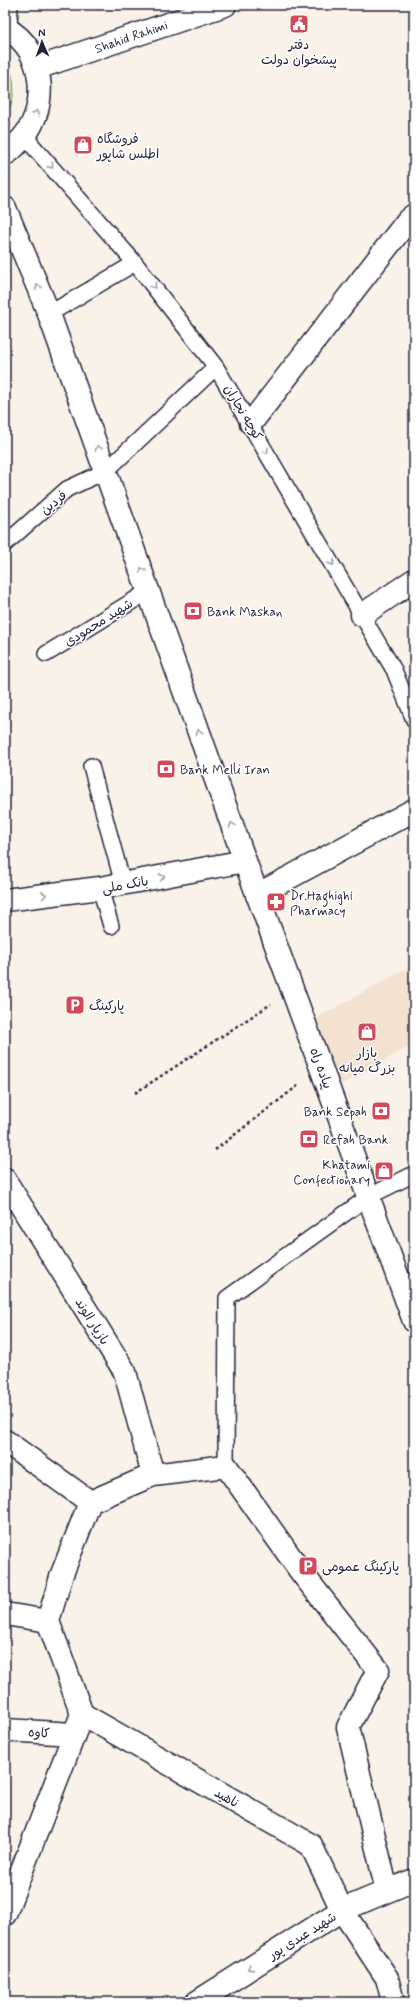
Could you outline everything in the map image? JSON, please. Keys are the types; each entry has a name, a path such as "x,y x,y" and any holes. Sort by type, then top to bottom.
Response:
{"street":[{"name":"Shahid Rahimi","path":"37,68 225,5"},
{"path":"5,154 25,137 36,115 41,92 37,68 26,46 7,29"},
{"name":"پیاده راه","path":"5,208 11,236 49,314 257,895 414,1321"},
{"path":"251,423 408,220 414,215"},
{"path":"362,615 414,580"},
{"path":"257,895 414,810"},
{"name":"بانک ملی","path":"5,900 100,888 245,861"},
{"name":"بازیار الوند","path":"5,1180 124,1372 153,1475"},
{"path":"5,1442 90,1502"},
{"path":"5,1914 82,1714 48,1621 62,1574 90,1502 153,1475 226,1466 305,1569 378,1670 348,1727 387,1891"},
{"path":"5,1614 48,1621"},
{"name":"ناهید","path":"82,1714 311,1845 342,1910 387,1978 394,2002"},
{"name":"کاوه","path":"5,1730 74,1734"},
{"name":"شهید عبدی پور","path":"197,2002 342,1910 414,1880"}],"lane":[{"path":"7,29 10,5"},
{"name":"کوچه نجاران","path":"25,137 135,262 216,367 251,423 394,670 414,720"},
{"path":"49,314 135,262"},
{"name":"فردین","path":"5,544 67,489 106,471 216,367"},
{"name":"شهید محمودی","path":"46,654 149,591"},
{"path":"91,766 123,884"},
{"path":"100,888 111,926"},
{"path":"226,1466 227,1298 368,1197 414,1174"}],"path":[{"path":"135,1093 293,990"},
{"path":"215,1150 321,1068"}],"shaded area":[{"name":"بازار بزرگ میانه","path":"414,964 414,1044 340,1085 315,1019"}],"green space":[{"path":"5,61 12,74 14,89 9,110 5,116"}],"place":[{"name":"دفتر پیشخوان دولت","path":"299,24"},
{"name":"فروشگاه اطلس شاپور","path":"83,145"},
{"name":"Bank Maskan","path":"193,611"},
{"name":"Bank Melli Iran","path":"166,769"},
{"name":"Dr.Haghighi Pharmacy","path":"276,902"},
{"name":"پارکینگ","path":"75,1005"},
{"name":"بازار بزرگ میانه","path":"367,1032"},
{"name":"Bank Sepah","path":"381,1111"},
{"name":"Refah Bank","path":"309,1139"},
{"name":"Khatami Confectionary","path":"384,1171"},
{"name":"پارکینگ عمومی","path":"308,1566"}]}
